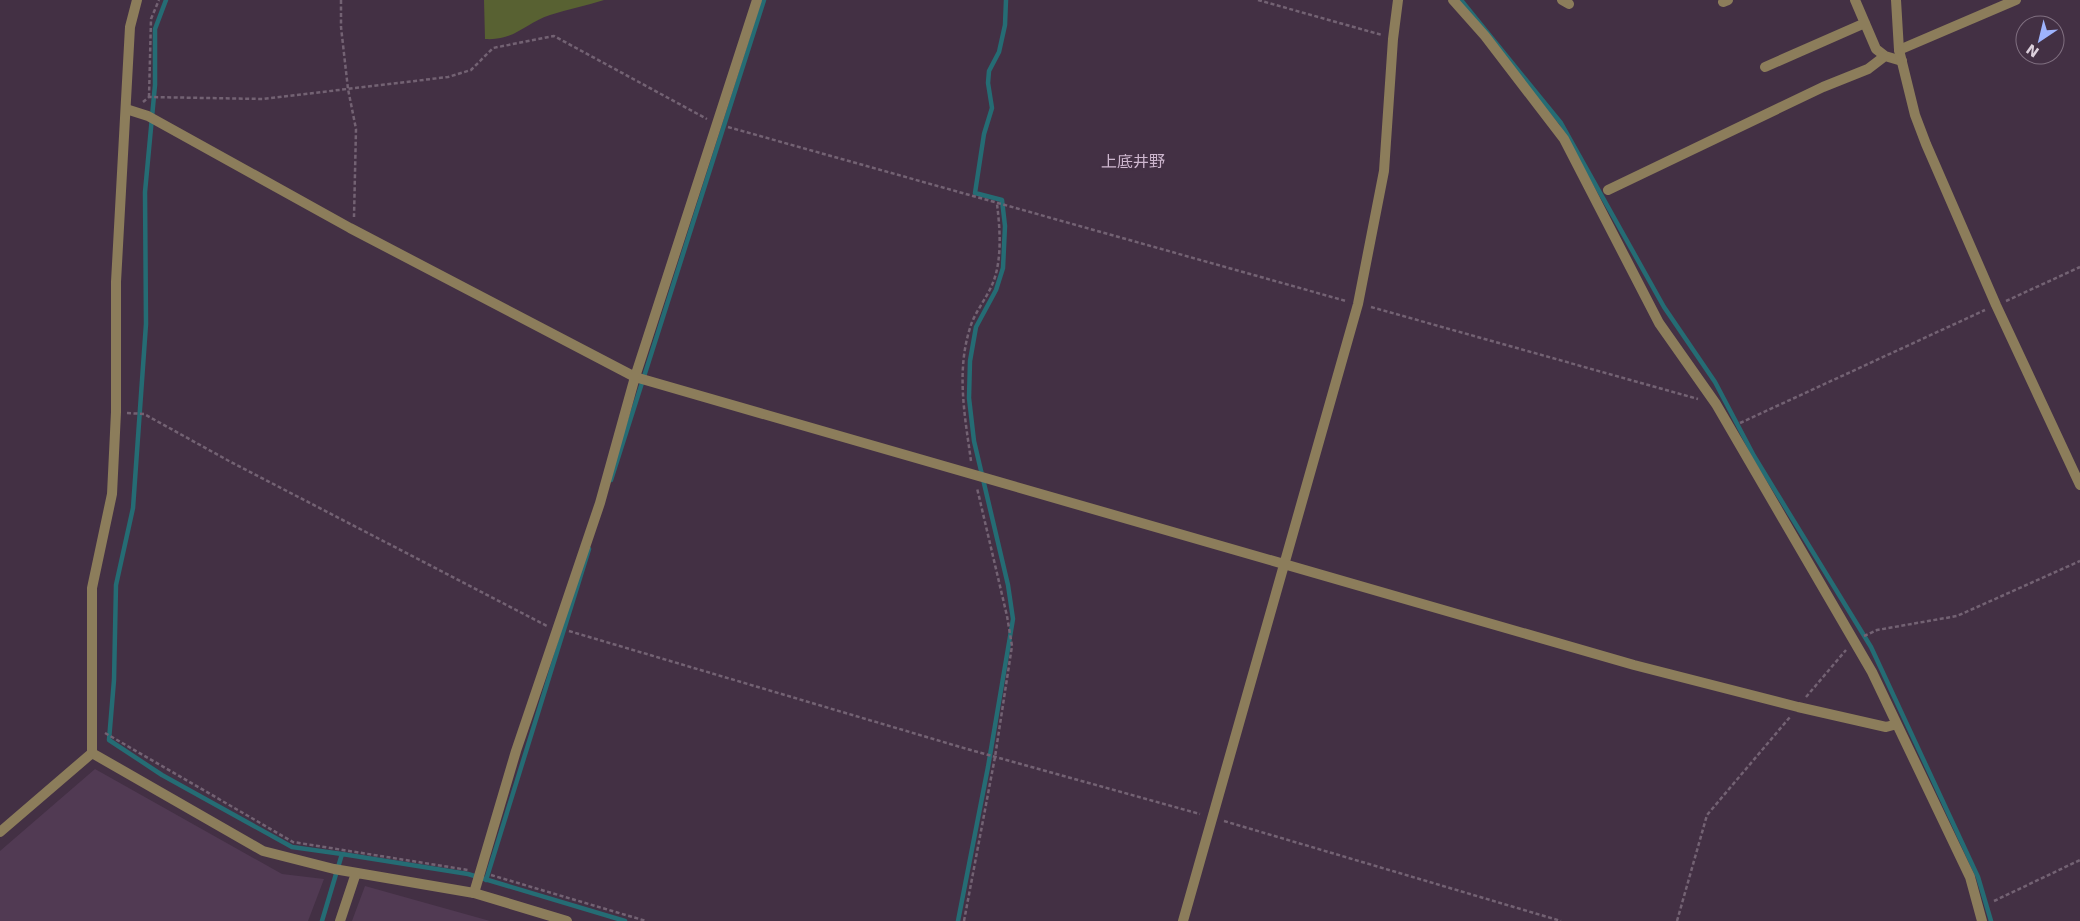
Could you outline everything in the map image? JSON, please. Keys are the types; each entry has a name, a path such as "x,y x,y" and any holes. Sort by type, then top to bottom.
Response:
{"street":[{"path":"92,753 92,588 112,494 116,412 116,282 129,110 130,27 137,0"},
{"path":"474,893 516,751 600,502 635,377 757,0"},
{"path":"1183,921 1358,304 1384,171 1393,39 1398,0"},
{"path":"1453,0 1485,36 1564,139 1659,322 1716,404 1854,642 1897,724 1970,877 1982,921"},
{"path":"1854,0 1876,49 1884,56 1902,61"},
{"path":"1896,0 1899,50 1915,115 1926,144 1996,305 2080,485"},
{"path":"1899,50 2016,0"},
{"path":"1765,67 1865,23"},
{"path":"1608,190 1787,104 1868,69 1884,56"},
{"path":"129,110 148,116 350,228 635,377 1634,665 1798,707 1886,727 1897,724"},
{"path":"0,832 92,753"},
{"path":"92,753 263,851 356,874 474,893 567,921"},
{"path":"340,921 356,874"}],"path":[{"path":"149,97 151,20 159,0"},
{"path":"341,0 341,27 348,89 356,129 354,219 350,228"},
{"path":"1258,0 1393,39"},
{"path":"129,110 149,97 263,100 448,77 471,70 493,48 554,36 718,125 1716,404"},
{"path":"964,921 996,757 1012,646 1007,616 974,476 962,402 963,362 970,328 994,280 999,254 997,203"},
{"path":"1730,428 2080,267"},
{"path":"116,412 144,414 229,461 545,626 996,757 1211,817 1561,921"},
{"path":"1677,921 1707,815 1854,642 1877,630 1957,616 2080,561"},
{"path":"91,725 294,842 480,872 646,921"},
{"path":"1994,901 2080,860"}],"shaded area":[{"path":"95,769 282,874 324,879 308,921 0,921 0,851"},
{"path":"365,886 490,921 352,921"}],"green space":[{"path":"484,0 604,0 541,18 504,37 485,39"}],"waterway":[{"path":"166,0 155,29 155,85 145,192 146,324 133,508 116,585 114,680 109,740 162,775 292,847 342,854 322,921"},
{"path":"611,480 764,0"},
{"path":"958,921 988,767 1013,619 1008,585 974,441 969,398 970,361 976,327 996,290 1003,268 1005,226 1002,200 975,193 984,134 992,108 988,83 989,71 999,52 1005,25 1006,0"},
{"path":"1461,0 1561,123 1664,307 1715,382 1754,456 1871,647 1978,877 1991,921"},
{"path":"486,880 589,549"},
{"path":"342,854 468,874 625,921"}],"district":[{"name":"上底井野","path":"1133,161"}]}
